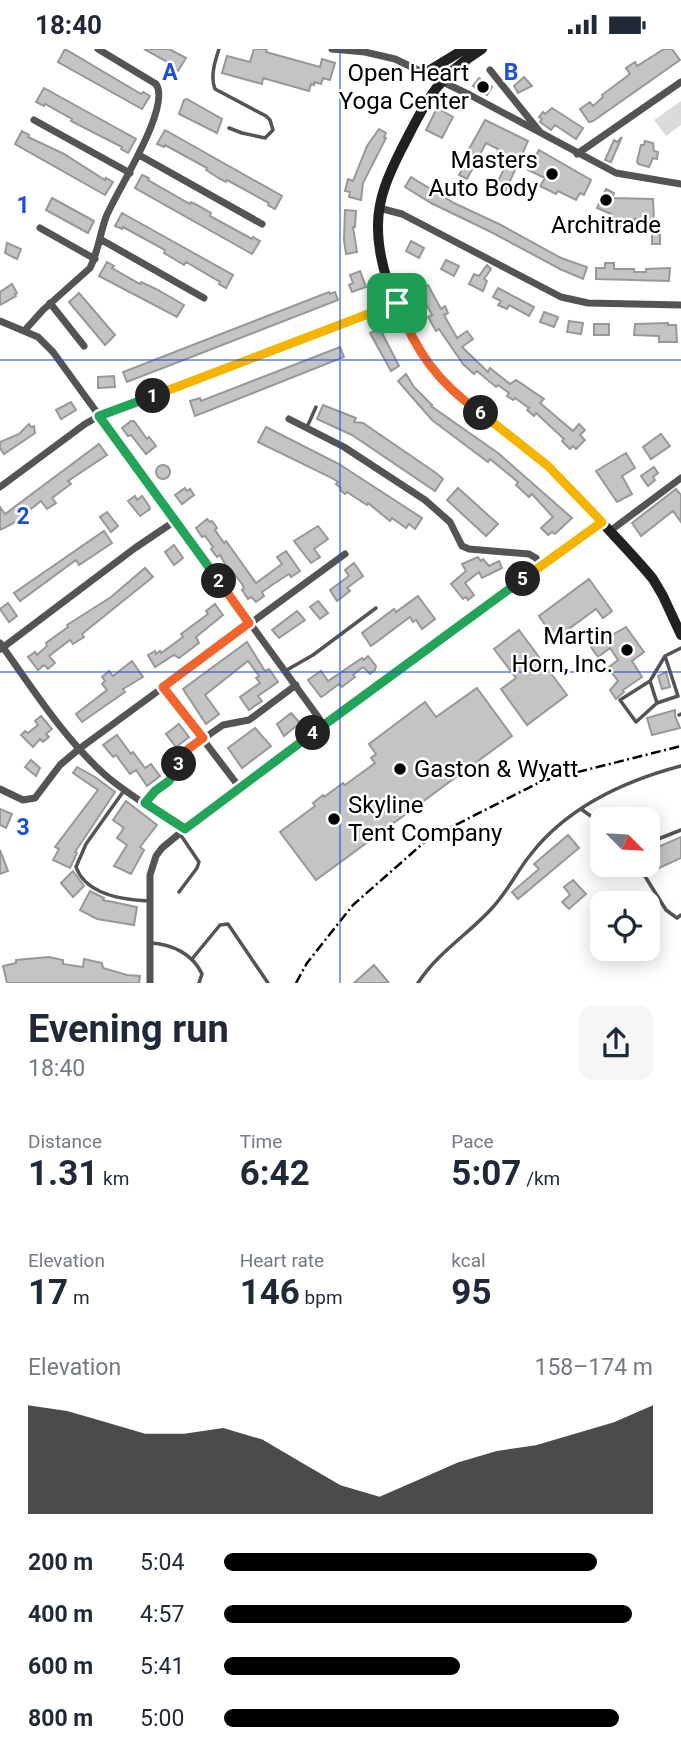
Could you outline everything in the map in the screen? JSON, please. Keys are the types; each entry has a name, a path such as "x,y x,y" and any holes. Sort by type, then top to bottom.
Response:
{"main road":[{"path":"425,73 463,50 479,51"},
{"path":"479,51 441,80 390,173 379,208 381,258 415,345 436,374 467,404 532,451 602,522 653,579 681,635"}],"street":[{"path":"25,330 50,303 83,276 95,259 107,214 139,155 158,103 160,90 156,84 98,49"},
{"path":"332,49 380,54 425,73 616,173 681,184"},
{"path":"490,70 542,135"},
{"path":"577,154 681,82"},
{"path":"34,120 130,173"},
{"path":"139,155 262,224"},
{"path":"379,208 402,214 535,284 575,301 681,305"},
{"path":"40,228 95,259"},
{"path":"100,239 204,298"},
{"path":"50,303 84,345"},
{"path":"0,487 99,416 397,303"},
{"path":"0,321 25,330 48,346 324,725"},
{"path":"289,419 344,447 425,500 450,522 462,547 529,554 542,566"},
{"path":"610,531 681,478"},
{"path":"175,521 1,647 79,749 125,790 182,832"},
{"path":"150,983 152,865 162,848 240,787 602,522"},
{"path":"4,790 26,801 35,798 61,765 79,749 345,554"},
{"path":"145,803 169,781 187,750 223,725 249,720 296,685"},
{"path":"163,687 240,787"}],"lane":[{"path":"219,49 214,72 215,89 266,115 273,130 269,137 265,138 229,128"},
{"path":"306,429 316,407"},
{"path":"285,671 313,655 376,608"},
{"path":"665,656 678,696 657,703 636,723 621,700 650,681 665,656 681,648"},
{"path":"650,681 657,703"},
{"path":"418,983 430,965 494,906 544,838 582,809 635,780 681,767"},
{"path":"125,790 86,844 76,867 86,881 108,895 150,901"},
{"path":"582,809 590,815"},
{"path":"660,838 681,830"},
{"path":"179,892 198,865 182,832"},
{"path":"646,877 666,910 677,918 681,915"},
{"path":"192,960 219,925 228,924 268,983"},
{"path":"150,943 170,946 192,960 202,974 199,983"}],"shaded area":[{"path":"681,101 681,125 666,136 654,120"}],"building":[{"path":"65,49 141,94 143,92 150,96 142,109 58,62"},
{"path":"144,49 169,49 186,58 178,71 171,67 173,65"},
{"path":"254,49 267,49 266,52 320,67 322,59 335,63 330,80 323,78 321,84 314,82 309,91 263,78 262,84 222,73 227,56 250,62"},
{"path":"664,49 672,49 680,60 589,122 580,109 590,102 593,106 602,95 630,74 626,68 635,62 637,66"},
{"path":"524,77 532,86 518,93 514,86"},
{"name":"Open Heart Yoga Center","path":"479,78 492,87 487,95 473,86"},
{"path":"44,88 136,139 128,153 121,149 122,147 71,121 72,119 45,104 44,106 36,102"},
{"path":"187,99 222,119 217,133 179,114 184,100"},
{"path":"437,108 453,117 442,138 426,130"},
{"path":"552,108 583,128 576,139 555,125 551,130 540,122 542,119 539,117 543,112 545,114"},
{"path":"485,120 528,141 506,190 496,185 508,161 497,156 498,149 486,143 467,179 459,175 471,153 468,151"},
{"path":"379,129 386,133 386,138 363,183 361,200 349,197 350,192 345,191 348,179 353,181 367,146"},
{"path":"165,130 282,196 275,209 227,180 226,182 220,179 206,170 207,168 165,145 164,147 157,144"},
{"path":"22,131 29,135 28,137 113,182 105,195 15,144"},
{"path":"622,137 611,162 605,160 614,140 617,142"},
{"path":"645,141 653,143 654,151 658,152 657,159 653,158 649,167 638,164 637,161 641,145 644,145"},
{"name":"Masters Auto Body","path":"539,150 591,180 584,195 580,193 576,200 540,186 545,178 528,170"},
{"path":"142,175 190,204 191,202 211,213 210,216 260,241 252,254 135,188"},
{"path":"411,177 454,203 561,258 587,267 583,279 431,203 405,187"},
{"path":"606,189 614,193 612,198 653,199 654,220 634,219 634,226 619,227 619,234 611,234 611,214 597,208"},
{"path":"52,198 94,221 88,233 46,210"},
{"path":"345,210 356,211 353,227 357,252 346,254 344,240"},
{"path":"122,213 233,275 226,288 186,262 184,265 164,253 165,250 123,227 122,229 115,226"},
{"path":"652,231 660,231 660,244 652,244"},
{"path":"411,241 424,248 419,258 406,251"},
{"path":"7,243 21,249 17,259 5,253"},
{"path":"446,260 459,266 454,276 441,269"},
{"path":"107,262 114,266 112,268 140,284 141,282 156,289 184,305 177,317 99,276"},
{"path":"605,263 614,263 614,269 634,269 634,272 670,268 669,281 596,279 596,268 605,268"},
{"path":"487,265 491,269 484,279 487,281 483,291 469,284 474,274 479,276"},
{"path":"360,271 366,287 352,292 349,285 353,283 350,275"},
{"path":"12,284 16,296 0,305 0,292"},
{"path":"428,285 441,309 445,306 448,313 444,315 457,338 467,331 473,339 462,347 488,372 490,368 510,384 516,380 544,399 540,403 573,431 579,424 585,430 580,435 585,440 576,449 573,446 570,449 562,441 564,439 536,413 534,416 527,410 529,408 507,396 509,393 498,385 496,387 477,371 474,374 463,364 428,317 432,315 419,290"},
{"path":"498,288 534,307 529,316 509,305 507,309 498,305 501,301 493,297"},
{"path":"329,292 335,292 338,300 127,382 123,372"},
{"path":"79,293 115,335 105,345 69,302"},
{"path":"544,312 558,317 554,327 540,322"},
{"path":"569,321 583,323 581,334 567,332"},
{"path":"594,324 609,324 609,335 594,335"},
{"path":"635,324 676,325 677,342 659,342 659,336 634,335"},
{"path":"380,329 399,366 391,371 370,333"},
{"path":"340,347 344,357 195,416 190,401 200,398 201,401"},
{"path":"406,374 431,406 498,453 572,518 555,534 552,532 548,535 541,528 553,517 532,494 529,497 516,485 518,482 490,459 488,462 432,420 398,381"},
{"path":"114,376 115,387 98,388 98,377"},
{"path":"71,402 76,410 61,419 56,410"},
{"path":"323,405 356,418 354,422 363,423 436,473 443,479 435,491 352,435 317,419"},
{"path":"134,421 147,439 149,437 156,446 146,454 122,428"},
{"path":"29,424 34,426 35,433 4,454 0,442 19,434"},
{"path":"266,427 339,464 422,518 415,529 409,524 406,528 392,518 390,521 368,503 367,505 347,492 345,494 336,484 338,482 332,478 258,442"},
{"path":"661,434 670,446 651,459 643,447"},
{"path":"99,444 107,455 68,481 71,484 52,498 56,503 47,509 41,501 0,530 0,507 5,514"},
{"path":"626,453 635,468 622,476 632,494 617,502 596,471"},
{"path":"163,465 168,467 168,477 163,479 158,477 156,472 158,467"},
{"path":"654,467 658,473 648,486 641,476"},
{"path":"185,488 187,491 190,489 194,495 182,504 175,495"},
{"path":"458,488 498,524 486,536 447,500"},
{"path":"676,489 681,495 681,522 673,511 641,536 632,523"},
{"path":"135,496 137,500 142,496 150,509 140,516 128,501"},
{"path":"107,512 118,526 111,532 100,517"},
{"path":"207,519 212,521 224,543 226,541 256,583 282,564 277,557 286,551 300,571 291,577 289,574 262,592 264,596 256,602 251,597 248,599 242,590 242,584 234,574 232,576 220,555 217,557 211,549 213,547 196,528"},
{"path":"318,526 328,539 314,549 320,557 311,563 294,541"},
{"path":"104,531 112,543 79,565 76,560 20,601 14,593"},
{"path":"174,545 183,558 174,565 165,552"},
{"path":"478,557 489,566 499,561 502,568 482,578 479,572 465,583 474,595 468,600 466,597 463,599 451,584 466,571 462,564"},
{"path":"354,563 363,576 347,588 350,591 337,601 330,590 349,576 345,570"},
{"path":"145,568 153,577 82,634 84,637 73,644 70,640 49,656 55,663 48,669 44,665 38,670 28,657 35,652 37,655 47,646 46,643 68,627 67,625 111,597"},
{"path":"589,579 612,611 603,618 596,609 555,639 539,616"},
{"path":"418,596 435,619 422,629 416,620 413,622 410,617 371,646 362,633 394,609 396,612"},
{"path":"318,601 328,613 320,619 310,607"},
{"path":"8,603 17,616 9,622 0,609"},
{"path":"215,604 223,615 196,637 199,643 179,658 174,655 155,667 148,655 155,651 156,654 160,651 161,653 183,637 181,634 208,614 206,611"},
{"path":"297,611 305,620 279,638 272,630"},
{"name":"Martin Horn, Inc.","path":"626,627 644,652 632,661 642,677 623,690 616,699 610,690 618,681 608,668 618,660 610,648 598,657 591,647"},
{"path":"519,630 567,695 527,725 501,689 516,678 494,649"},
{"path":"247,642 265,671 269,669 278,682 258,696 262,701 249,710 240,697 260,683 256,678 259,676 248,661 205,695 219,714 206,724 183,689"},
{"path":"368,656 376,666 375,670 370,674 363,667 342,687 339,684 321,697 308,680 321,671 328,681"},
{"path":"132,661 143,677 123,689 125,692 82,722 76,714 107,690 102,684 105,681 102,677 109,671 113,676"},
{"path":"666,672 670,687 662,689 658,676"},
{"path":"477,688 512,736 316,880 280,832 315,806 313,803 323,795 324,797 343,783 345,785 375,763 371,758 376,754 369,744 425,702 436,717"},
{"path":"675,710 680,728 652,735 647,718"},
{"path":"291,713 300,723 284,736 277,724"},
{"path":"41,716 52,729 46,734 49,737 43,742 40,739 33,747 21,735 38,725 35,721"},
{"path":"179,724 189,737 176,747 166,734"},
{"path":"255,728 271,746 242,768 228,748"},
{"path":"117,735 145,768 151,764 160,776 147,786 136,770 130,774 116,755 113,757 103,745"},
{"path":"31,760 40,768 36,776 25,767"},
{"path":"77,767 115,792 75,852 77,853 70,868 53,860 59,849 55,847 98,790 73,773"},
{"path":"126,801 157,825 140,847 144,850 131,874 114,866 127,845 117,838 124,828 113,820"},
{"path":"0,809 12,814 6,828 0,825"},
{"path":"568,835 579,848 518,899 512,892 539,869 534,864"},
{"path":"681,837 681,858 660,868 660,846"},
{"path":"0,850 8,871 0,874"},
{"path":"73,871 84,886 73,897 61,883"},
{"path":"573,880 586,894 569,909 562,902 570,895 564,887"},
{"path":"90,891 104,898 103,900 137,907 134,925 97,919 80,910"},
{"path":"49,957 63,960 63,964 83,967 84,959 102,963 103,968 140,976 139,983 7,983 3,966 16,963 16,960"},
{"path":"374,965 389,983 354,983"}],"railway":[{"path":"296,983 307,963 353,905 428,839 542,781 681,746"}],"place":[{"name":"Open Heart Yoga Center","path":"483,87"},
{"name":"Masters Auto Body","path":"552,174"},
{"name":"Architrade","path":"606,200"},
{"name":"Martin Horn, Inc.","path":"627,650"},
{"name":"Gaston & Wyatt","path":"400,769"},
{"name":"Skyline Tent Company","path":"334,819"}],"route":[{"path":"397,303 415,345 436,374 467,404 532,451 602,522 355,701 185,829 145,803 169,781 187,750 203,738 163,687 249,623 99,416 397,303"}]}
